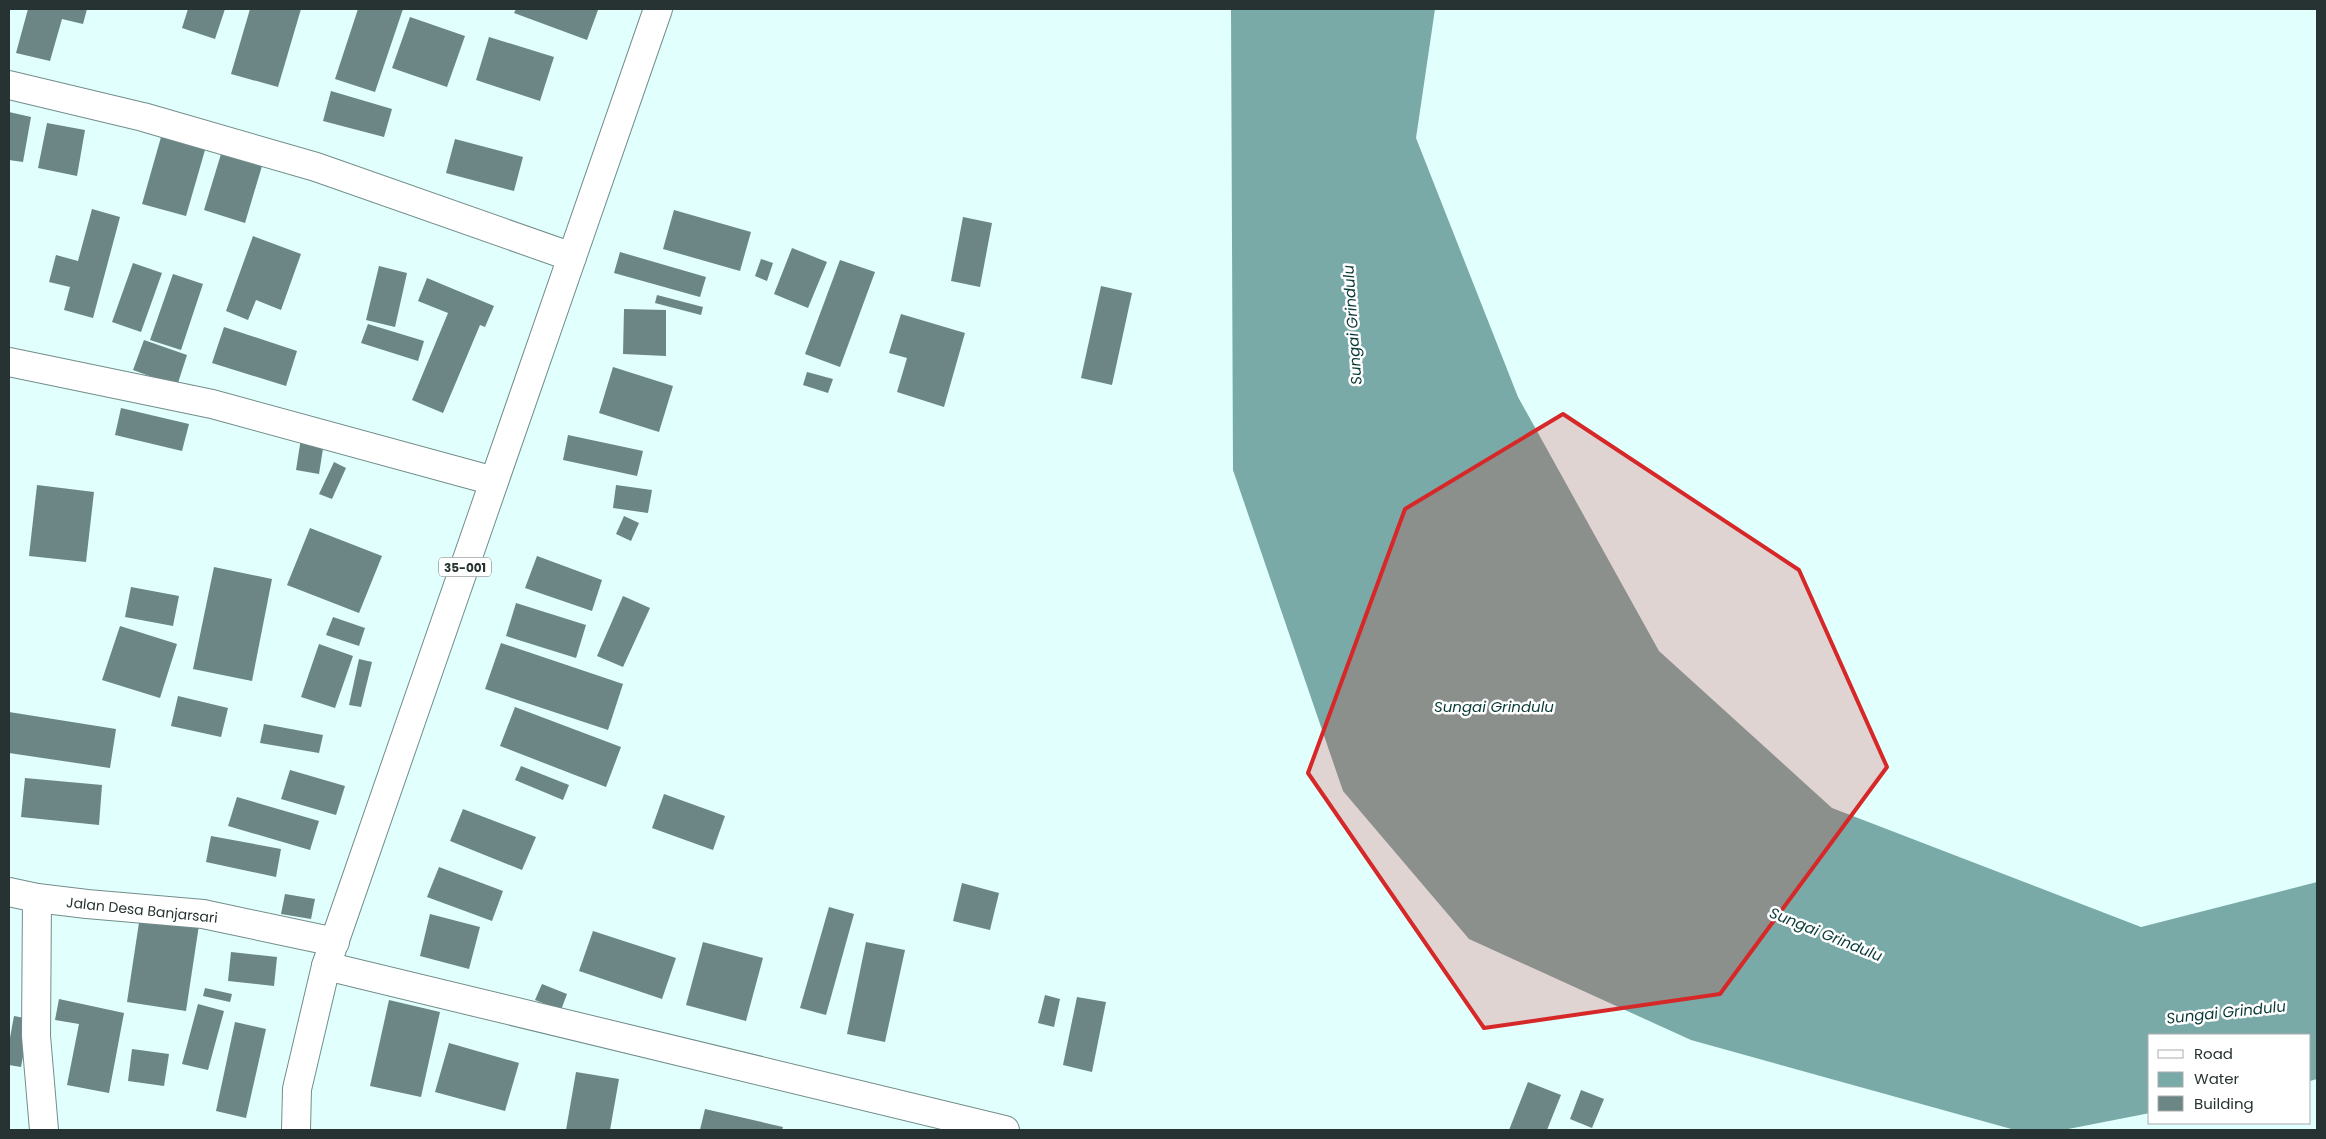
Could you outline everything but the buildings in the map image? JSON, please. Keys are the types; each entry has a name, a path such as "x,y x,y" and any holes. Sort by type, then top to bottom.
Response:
{"street":[{"name":"35-001","path":"296,1130 297,1089 330,954 658,9"},
{"path":"9,85 143,117 316,167 572,257"},
{"path":"9,362 212,404 494,481"},
{"name":"Jalan Desa Banjarsari","path":"9,892 37,898 204,914 330,954 1005,1130"},
{"path":"37,898 36,1036 44,1130"}],"highlighted area":[{"path":"1563,414 1799,570 1887,767 1720,994 1484,1028 1308,773 1405,509"}],"water":[{"name":"Sungai Grindulu","path":"1231,9 1435,9 1416,138 1518,397 1659,651 1832,808 2141,927 2317,882 2317,1079 2311,1081 2311,1034 2148,1034 2148,1113 2063,1130 2015,1130 1691,1040 1469,939 1343,791 1233,470"}]}
